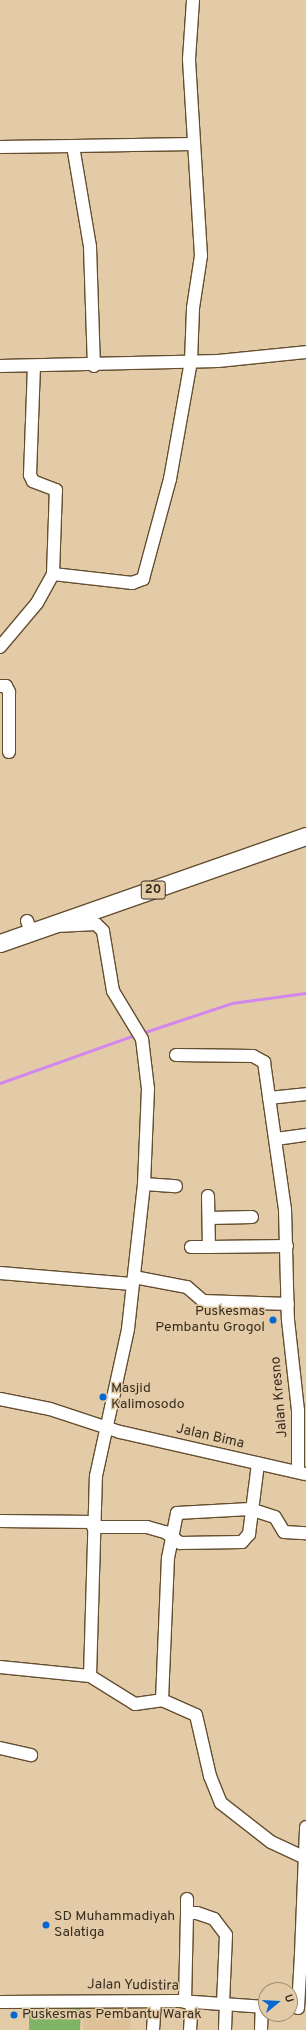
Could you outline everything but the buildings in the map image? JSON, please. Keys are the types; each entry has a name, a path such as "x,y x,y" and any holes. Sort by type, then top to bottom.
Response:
{"highway":[{"name":"20","path":"0,943 29,926 306,825"},
{"name":"20","path":"0,931 29,926 306,836"}],"street":[{"path":"53,574 132,584 145,576 178,448 191,360 192,308 201,256 193,144 189,38 193,0"},
{"path":"0,147 193,144"},
{"path":"73,146 90,247 94,366"},
{"path":"0,366 34,368 94,366 306,352"},
{"path":"0,647 37,603 53,574 56,490 35,482 30,475 34,368"},
{"path":"0,686 6,686 9,692 9,752"},
{"path":"29,926 96,924 103,930 113,991 137,1028 142,1039 148,1089 144,1184 123,1358 96,1476 93,1524 90,1676"},
{"name":"Jalan Kresno","path":"176,1055 258,1056 264,1062 276,1139 287,1246 288,1320 301,1391 302,1473"},
{"path":"269,1098 306,1094"},
{"path":"276,1139 306,1135"},
{"path":"144,1184 176,1186"},
{"path":"208,1196 209,1247"},
{"path":"209,1218 252,1217"},
{"path":"191,1247 287,1246"},
{"path":"0,1273 133,1280 183,1285 203,1301 288,1304"},
{"name":"Jalan Bima","path":"0,1400 50,1409 107,1429 302,1473"},
{"path":"0,1521 147,1527 185,1544 242,1542 249,1534 250,1509 258,1464"},
{"path":"162,1700 167,1572 175,1516 181,1511 250,1509 275,1517 284,1532 306,1533"},
{"path":"0,1667 90,1676 135,1704 162,1700 196,1715 210,1776 221,1803 271,1842 303,1858"},
{"path":"0,1748 31,1755"},
{"path":"298,2008 303,1955 303,1858 306,1828"},
{"path":"187,1899 190,2030"},
{"path":"187,1913 204,1914 223,1930 226,1942 225,2030"},
{"name":"Jalan Yudistira","path":"0,2002 189,2002 258,2007"},
{"path":"153,2030 155,2002"}],"shaded area":[{"path":"84,2007 131,2007 130,2030 83,2030"}],"green space":[{"path":"81,2009 80,2030 29,2030 29,2011"}],"waterway":[{"path":"142,1033 232,1003 306,993"},
{"path":"0,1083 135,1035"}],"place":[{"name":"Puskesmas Pembantu Grogol","path":"273,1320"},
{"name":"Masjid Kalimosodo","path":"103,1397"},
{"name":"SD Muhammadiyah Salatiga","path":"46,1925"},
{"name":"Puskesmas Pembantu Warak","path":"14,2015"}]}
